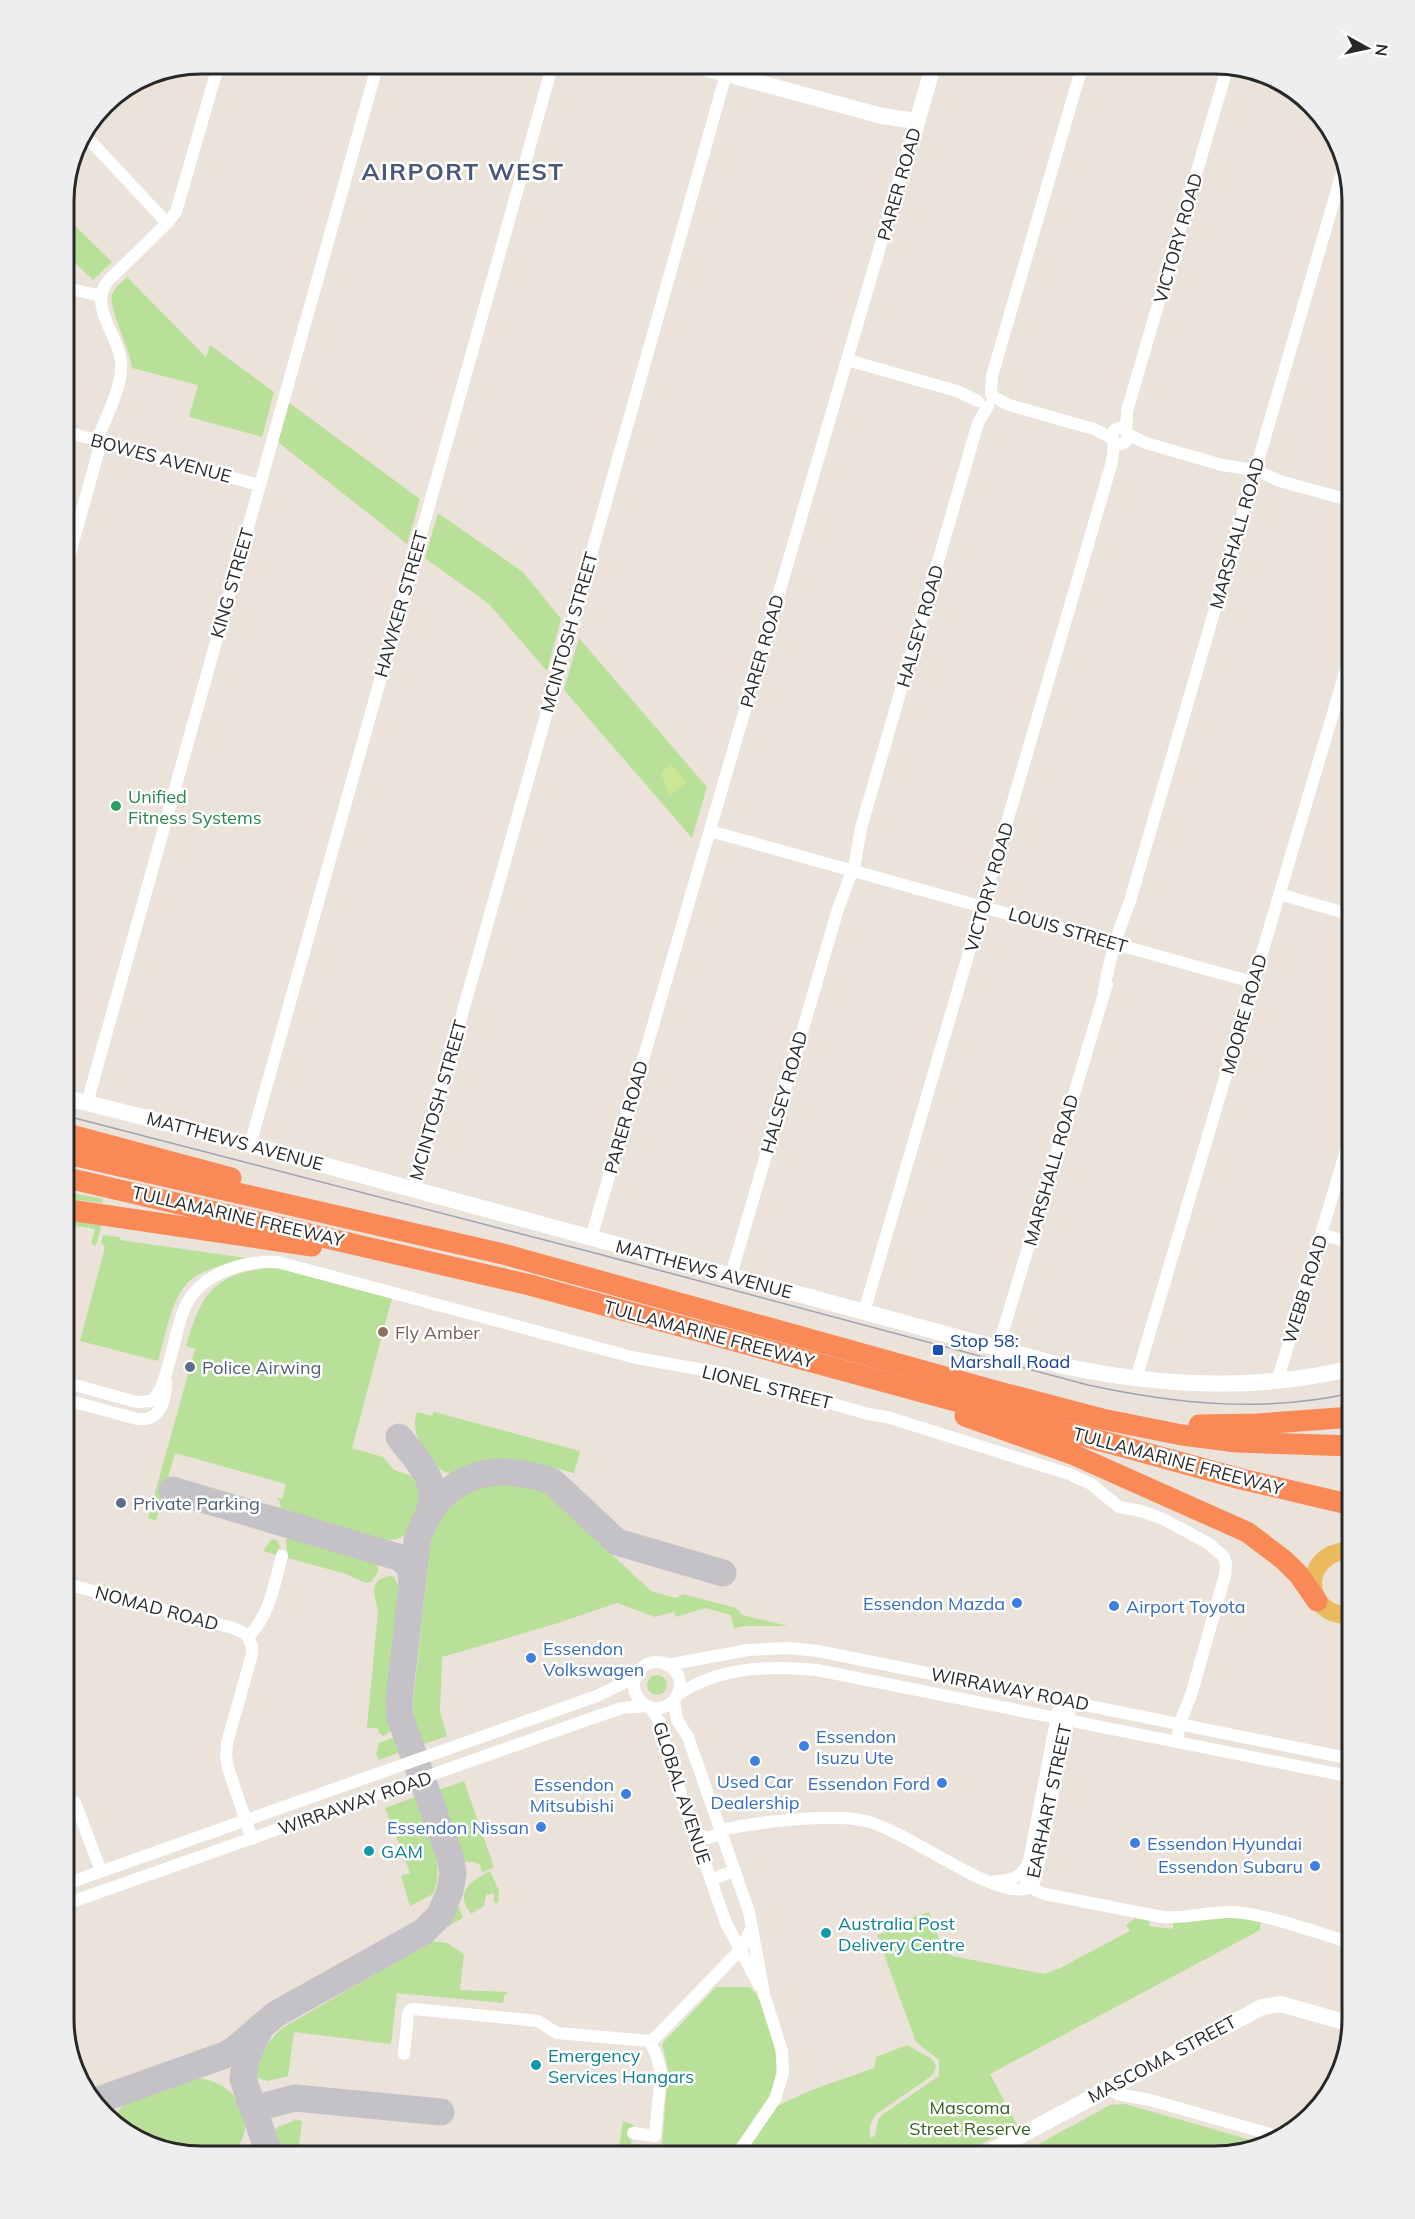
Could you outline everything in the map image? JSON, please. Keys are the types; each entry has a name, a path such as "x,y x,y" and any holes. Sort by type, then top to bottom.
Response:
{"highway":[{"path":"74,1136 503,1254"},
{"name":"TULLAMARINE FREEWAY","path":"74,1156 503,1254 1102,1419 1182,1435 1237,1442 1342,1446"},
{"name":"TULLAMARINE FREEWAY","path":"74,1180 499,1277 1241,1479 1342,1503"},
{"path":"74,1211 499,1277"},
{"path":"778,1353 883,1386 1072,1454 1209,1514 1247,1532 1273,1550 1299,1575 1323,1606"},
{"path":"1003,1393 1130,1418 1183,1424 1258,1424 1342,1418"}],"main road":[{"path":"726,74 916,126"},
{"name":"PARER ROAD","path":"916,126 931,74"},
{"name":"MATTHEWS AVENUE","path":"74,1099 1063,1366 1136,1378 1205,1384 1278,1379 1342,1369"},
{"path":"1342,1551 1335,1553 1320,1563 1314,1581 1323,1606 1342,1617"},
{"path":"1323,1606 1342,1612"},
{"name":"MASCOMA STREET","path":"1001,2146 1250,2012 1271,2004 1294,2007 1342,2021"}],"street":[{"path":"74,539 120,374 121,363 118,349 101,305 101,296 108,281 167,224 178,206 216,74"},
{"name":"KING STREET","path":"87,1102 375,74"},
{"name":"HAWKER STREET","path":"250,1145 550,74"},
{"name":"MCINTOSH STREET","path":"413,1189 726,74"},
{"name":"HALSEY ROAD","path":"731,1275 1080,74"},
{"name":"VICTORY ROAD","path":"864,1312 1225,74"},
{"name":"PARER ROAD","path":"591,1238 916,126"},
{"path":"89,140 167,224"},
{"name":"MARSHALL ROAD","path":"998,1348 1104,991 1109,961 1118,944 1340,181"},
{"path":"74,290 101,296"},
{"path":"847,360 1342,498"},
{"name":"BOWES AVENUE","path":"74,434 259,486"},
{"name":"MOORE ROAD","path":"1136,1378 1342,683"},
{"name":"LOUIS STREET","path":"710,831 1252,982"},
{"path":"1279,894 1342,912"},
{"name":"WEBB ROAD","path":"1278,1379 1342,1165"},
{"path":"1322,1234 1342,1240"},
{"name":"LIONEL STREET","path":"166,1375 186,1306 196,1291 220,1274 239,1266 256,1262 278,1262 636,1358 728,1374 867,1414 887,1417 1069,1474 1091,1484 1120,1507 1141,1510 1173,1523 1208,1543 1223,1555 1226,1572 1191,1697 1180,1723 1177,1742"},
{"path":"74,1385 143,1403 149,1402 156,1396 166,1375"},
{"path":"74,1402 139,1419 149,1418 158,1413 163,1404 166,1394 166,1375"},
{"path":"252,1839 228,1768 227,1743 252,1654 252,1646 248,1637 266,1614 282,1556"},
{"name":"NOMAD ROAD","path":"74,1586 233,1628 248,1637"},
{"name":"WIRRAWAY ROAD","path":"667,1665 748,1650 779,1648 818,1651 1342,1757"},
{"path":"849,1676 853,1658"},
{"path":"656,1663 667,1665 675,1672 678,1679 676,1697 663,1707 649,1707 640,1701 636,1694 634,1685 636,1677 647,1665 656,1663"},
{"name":"WIRRAWAY ROAD","path":"676,1697 692,1685 713,1676 754,1669 800,1668 1342,1775"},
{"name":"WIRRAWAY ROAD","path":"74,1881 597,1696 636,1677"},
{"name":"GLOBAL AVENUE","path":"676,1697 677,1720 688,1737 735,1870 752,1927 764,1994 782,2051 781,2081 772,2105 743,2146"},
{"name":"EARHART STREET","path":"695,1834 708,1838 753,1824 829,1819 868,1821 895,1832 983,1878 1012,1889 1024,1889 1031,1886 1036,1878 1038,1842 1066,1700"},
{"name":"WIRRAWAY ROAD","path":"74,1901 615,1710 649,1707"},
{"name":"GLOBAL AVENUE","path":"649,1707 662,1724 665,1749 726,1923 764,1994"},
{"path":"474,1740 480,1758"},
{"path":"1288,1763 1291,1746"},
{"path":"75,1802 101,1871"},
{"name":"EARHART STREET","path":"983,1878 1007,1881 1019,1876 1026,1869 1038,1842"},
{"path":"1026,1869 1025,1879 1031,1886 1045,1894 1162,1917 1221,1912 1245,1914 1342,1940"},
{"name":"GLOBAL AVENUE","path":"711,1880 735,1870"},
{"path":"404,2055 408,2014 414,2009 538,2021 556,2033 650,2041 739,1951 747,1941 752,1927"},
{"path":"633,2133 655,2136 661,2073 650,2041"},
{"path":"1129,2077 1138,2090 1150,2100"},
{"path":"1110,2088 1117,2094 1150,2100 1268,2133"}],"green space":[{"path":"74,225 112,262 93,280 74,262"},
{"path":"127,277 206,357 210,345 274,392 262,437 189,417 198,385 132,368 112,301 114,290"},
{"path":"288,402 420,499 407,544 278,442"},
{"path":"438,513 523,572 561,619 547,671 489,604 425,558"},
{"path":"579,638 707,787 692,838 564,690"},
{"path":"671,764 686,782 670,796 661,773"},
{"path":"74,1193 103,1199 102,1203 74,1199"},
{"path":"74,1219 102,1222 96,1246 91,1244 95,1229 74,1227"},
{"path":"103,1235 120,1237 120,1240 246,1258 208,1270 188,1283 175,1303 158,1361 80,1341 105,1247 101,1243"},
{"path":"267,1268 280,1269 392,1298 352,1448 383,1457 394,1470 416,1477 419,1497 416,1519 412,1528 405,1535 385,1540 286,1511 281,1508 277,1498 282,1499 286,1484 175,1453 156,1521 148,1518 195,1349 186,1346 203,1301 211,1291 233,1276"},
{"path":"417,1412 432,1416 434,1412 580,1451 574,1473 536,1464 496,1460 459,1472 448,1473 441,1470 421,1444 415,1426"},
{"path":"495,1482 531,1486 543,1490 651,1591 676,1598 683,1594 736,1608 742,1615 788,1626 734,1628 731,1615 705,1608 676,1617 674,1612 655,1617 617,1603 442,1657 440,1712 447,1736 421,1745 414,1725 413,1702 431,1536 442,1516 456,1501 484,1485"},
{"path":"289,1535 378,1562 378,1572 371,1582 366,1583 346,1574 288,1558 286,1540"},
{"path":"272,1539 277,1540 281,1549 278,1548 276,1555 263,1551"},
{"path":"391,1576 398,1585 402,1600 391,1707 393,1730 383,1736 379,1733 378,1728 367,1728 378,1611 374,1589 378,1580"},
{"path":"657,1675 664,1678 667,1685 664,1692 657,1695 650,1692 647,1685 650,1678"},
{"path":"395,1739 400,1752 379,1760 376,1754 379,1743"},
{"path":"464,1781 494,1867 482,1873 480,1865 474,1862 462,1862 438,1790"},
{"path":"415,1797 429,1832 438,1871 433,1894 410,1906 401,1876 410,1873 385,1808"},
{"path":"490,1871 499,1891 498,1903 494,1902 494,1893 486,1895 484,1906 471,1914 466,1906 464,1893 471,1883"},
{"path":"459,1907 463,1918 444,1928 453,1912"},
{"name":"Mascoma Street Reserve","path":"929,1912 943,1950 952,1956 1044,1974 1130,1931 1126,1925 1137,1917 1150,1919 1149,1926 1173,1929 1173,1922 1229,1916 1261,1921 1260,1930 990,2074 1017,2125 977,2146 749,2146 777,2106 809,2091 874,2068 876,2057 907,2045 932,2059 936,2066 933,2074 875,2115 870,2125 870,2138 875,2136 878,2120 882,2115 939,2076 939,2060 916,2042 877,1935 893,1930 892,1924"},
{"path":"431,1941 447,1943 464,1954 460,1990 507,1992 503,2003 397,1993 391,2044 294,2032 288,2076 268,2081 257,2078 264,2051 281,2029"},
{"path":"716,1987 750,1987 756,1995 763,2008 774,2045 775,2080 763,2109 737,2146 662,2145 668,2069 662,2044"},
{"path":"193,2078 208,2080 222,2086 233,2095 245,2118 245,2131 239,2145 176,2143 144,2132 117,2114 126,2102"},
{"path":"1125,2104 1251,2140 1215,2146 1036,2146 1110,2105"},
{"path":"296,2120 302,2121 299,2145 277,2145 274,2131"},
{"path":"623,2121 633,2125 631,2144 653,2145 620,2145"}],"taxiway":[{"path":"399,1437 429,1479 432,1489 430,1509"},
{"path":"102,2099 225,2055 276,2014 423,1932 440,1915 450,1891 453,1873 450,1857 400,1717 399,1701 417,1541 424,1523 445,1494 458,1484 490,1473 508,1472 541,1478 554,1483 617,1542 723,1573"},
{"path":"172,1490 401,1558 410,1568 412,1583"},
{"path":"258,2033 246,2058 243,2079 266,2145"},
{"path":"249,2100 255,2106 261,2107 295,2098 441,2112"}],"tram line":[{"path":"74,1118 591,1252 1088,1385 1154,1397 1220,1404 1286,1403 1342,1395"}],"place":[{"name":"Unified Fitness Systems","path":"116,806"},
{"name":"Fly Amber","path":"383,1332"},
{"name":"Stop 58: Marshall Road","path":"938,1350"},
{"name":"Police Airwing","path":"190,1367"},
{"name":"Private Parking","path":"121,1503"},
{"name":"Essendon Mazda","path":"1017,1603"},
{"name":"Airport Toyota","path":"1114,1606"},
{"name":"Essendon Volkswagen","path":"531,1658"},
{"name":"Essendon Isuzu Ute","path":"804,1746"},
{"name":"Used Car Dealership","path":"755,1761"},
{"name":"Essendon Ford","path":"942,1783"},
{"name":"Essendon Mitsubishi","path":"626,1794"},
{"name":"Essendon Nissan","path":"541,1827"},
{"name":"Essendon Hyundai","path":"1135,1843"},
{"name":"GAM","path":"369,1851"},
{"name":"Essendon Subaru","path":"1315,1866"},
{"name":"Australia Post Delivery Centre","path":"826,1933"},
{"name":"Emergency Services Hangars","path":"536,2065"}],"district":[{"name":"AIRPORT WEST","path":"463,171"}]}
